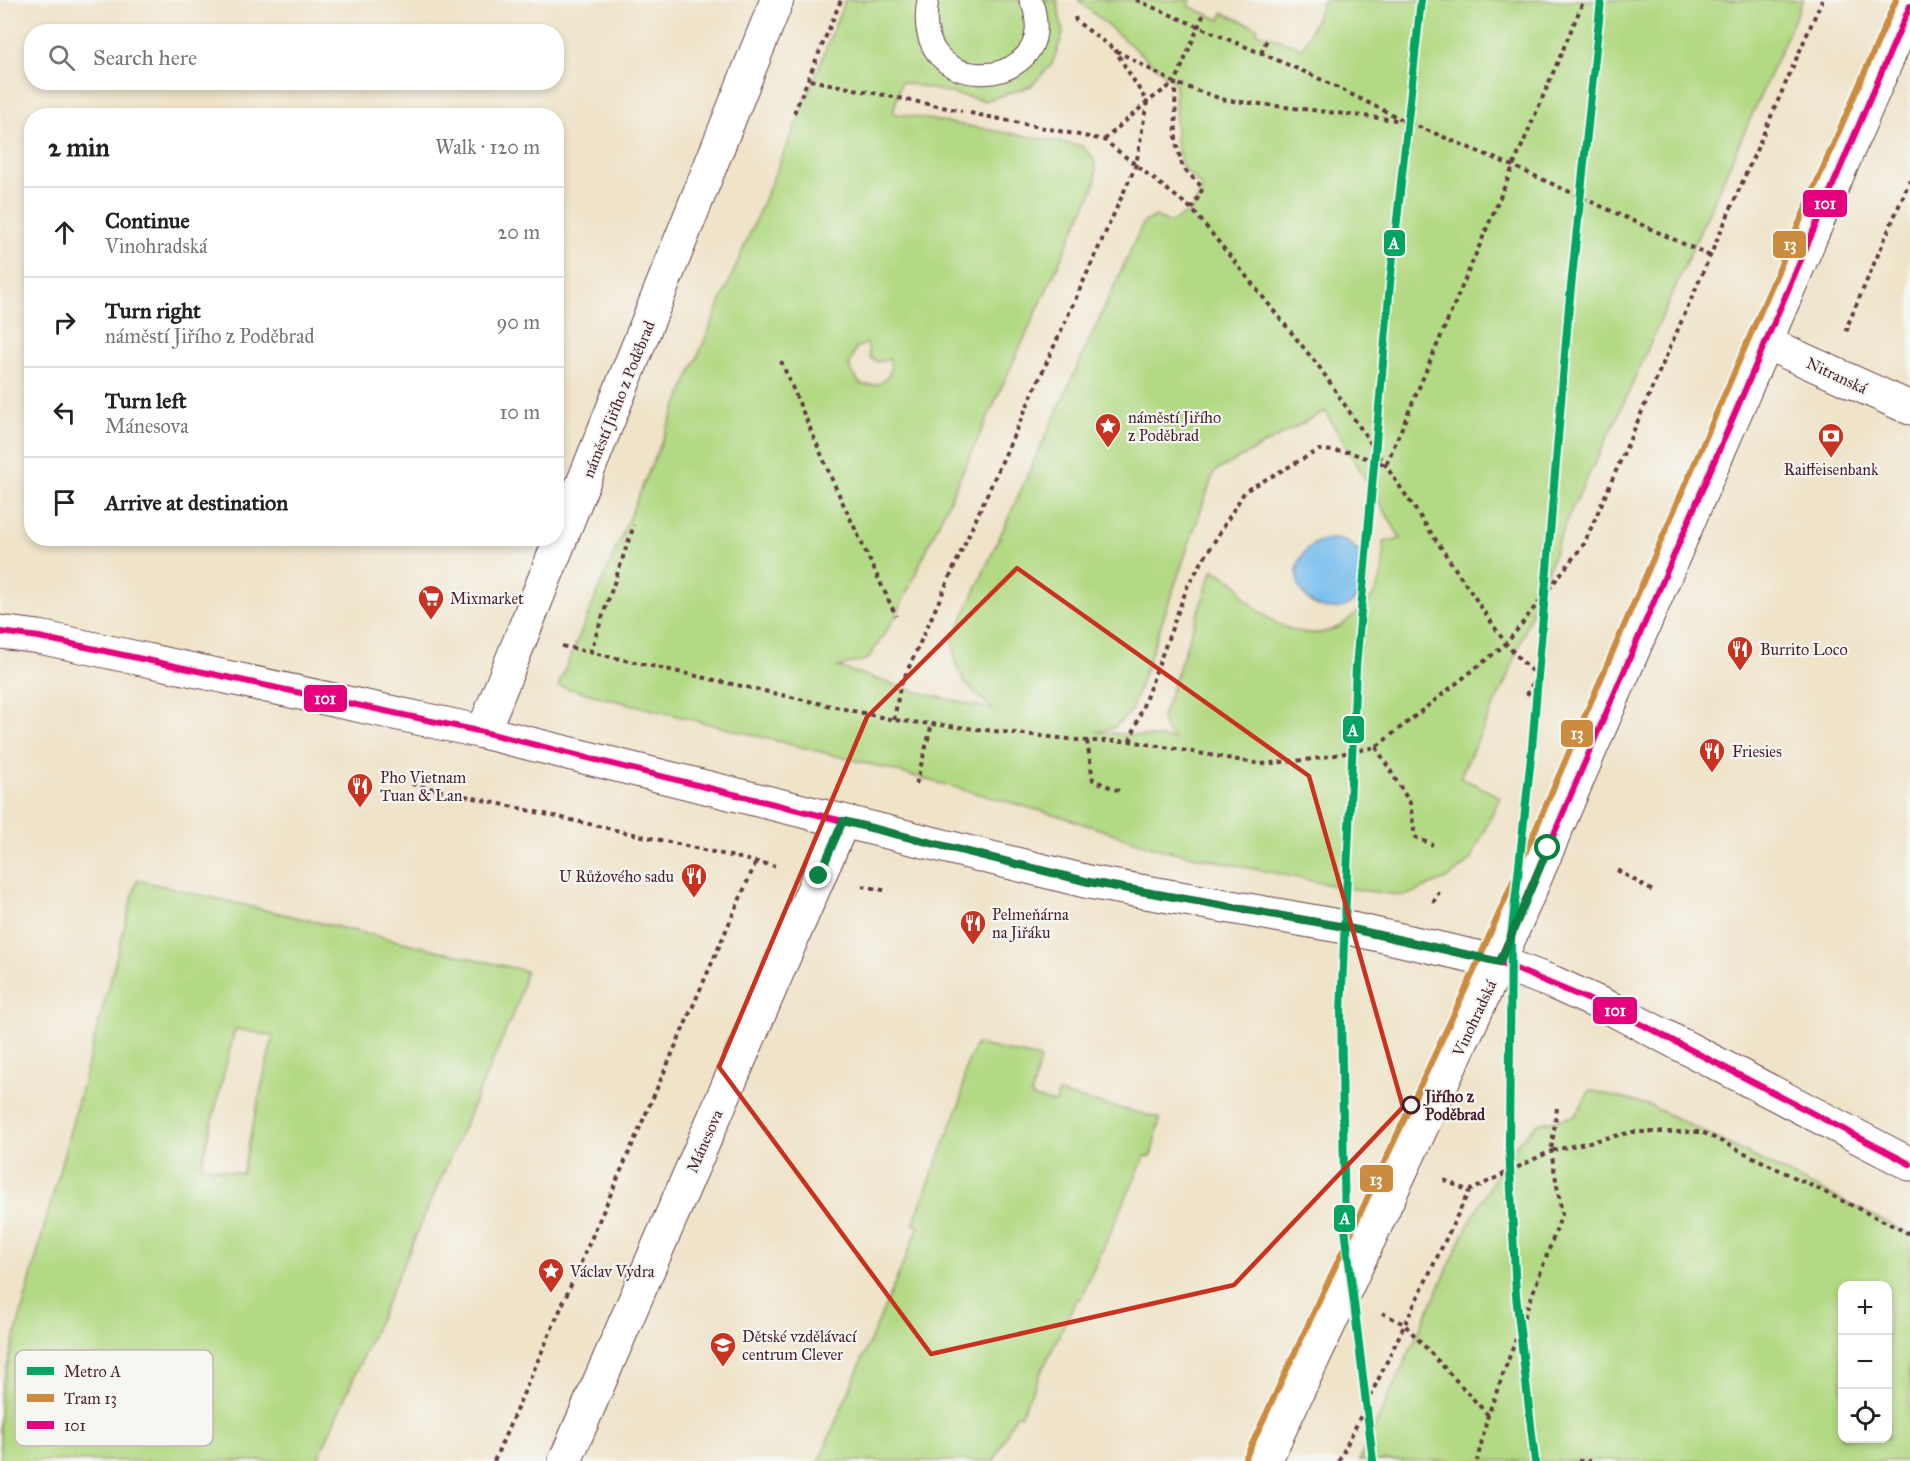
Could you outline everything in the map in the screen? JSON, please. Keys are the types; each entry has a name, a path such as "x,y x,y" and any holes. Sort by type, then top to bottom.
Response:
{"street":[{"name":"náměstí Jiřího z Poděbrad","path":"564,534 777,0"},
{"name":"Vinohradská","path":"1265,1461 1500,962 1910,6"},
{"name":"Nitranská","path":"1764,342 1910,408"},
{"name":"náměstí Jiřího z Poděbrad","path":"483,732 559,546"},
{"path":"0,632 39,637 483,732 1089,882 1339,926 1500,962 1616,1011 1910,1164"},
{"name":"Mánesova","path":"565,1461 843,821"}],"lane":[{"path":"928,0 924,19 933,49 954,70 987,74 1008,69 1028,53 1037,31 1034,6 1030,0"}],"path":[{"path":"794,114 810,80 841,0"},
{"path":"1137,0 1261,53 1405,121 1514,166 1710,256"},
{"path":"1386,465 1584,0"},
{"path":"524,634 590,653 894,720 1087,741 1130,741 1261,764 1314,759 1376,747 1506,644 1584,543 1822,0"},
{"path":"1072,10 1076,21 1115,50 1175,83 1225,100 1405,121"},
{"path":"1192,209 1203,188 1183,168 1176,143 1175,83 1204,13"},
{"path":"1261,53 1268,37"},
{"path":"894,720 900,687 1137,165 1147,102 1115,50"},
{"path":"810,80 1104,141 1192,209 1320,368 1506,644 1536,676 1527,695"},
{"path":"1104,141 1147,102 1175,83"},
{"path":"1857,334 1846,329 1910,180"},
{"path":"781,361 834,484 896,616"},
{"path":"1130,741 1188,585 1245,491 1319,450 1349,452 1386,465"},
{"path":"590,653 634,525"},
{"path":"916,784 932,724"},
{"path":"1087,741 1093,780 1122,792"},
{"path":"1376,747 1410,803 1414,837 1433,845"},
{"path":"412,784 778,867"},
{"path":"494,1461 756,862"},
{"path":"1617,870 1653,891"},
{"path":"1477,1461 1488,1415 1562,1214 1551,1151 1557,1108"},
{"path":"1339,1461 1469,1191 1551,1151 1632,1132 1702,1132 1910,1234"},
{"path":"1439,1178 1469,1191"},
{"path":"1377,1310 1404,1324 1488,1415"},
{"path":"1578,1461 1591,1461"}],"highlighted area":[{"path":"1017,568 1309,776 1403,1107 1234,1285 931,1354 719,1067 867,717"}],"green space":[{"name":"náměstí Jiřího z Poděbrad","path":"845,0 1057,0 1063,34 1052,64 1031,86 985,101 901,82 893,113 1082,146 1095,163 1096,178 1095,185 896,616 868,659 838,667 918,692 993,710 965,683 956,664 953,639 1143,223 1155,216 1171,223 1192,209 1203,188 1183,168 1176,143 1175,83 1078,0 1191,0 1188,6 1220,20 1223,13 1258,28 1256,32 1303,48 1324,0 1803,0 1617,418 1567,519 1507,678 1460,777 1500,797 1471,859 1450,877 1405,896 1346,888 1159,849 1063,817 873,765 558,686 802,110","holes":["867,343 870,358 878,362 890,359 890,372 879,384 860,384 849,367 856,348","1325,411 1401,539 1383,542 1382,571 1372,598 1340,626 1327,631 1302,632 1276,623 1265,616 1245,598 1236,583 1213,569 1162,717 1165,729 1174,739 1097,732 1115,727 1131,711 1214,472"]},
{"path":"137,880 526,971 517,1005 317,1461 0,1461 0,1393","holes":["235,1029 273,1036 242,1174 201,1165"]},
{"path":"976,1044 1040,1058 1031,1097 1056,1103 1058,1093 1160,1118 1151,1157 1145,1156 1080,1299 1077,1298 1020,1416 1016,1414 994,1461 819,1461 919,1226 913,1224 961,1100 965,1069"},
{"path":"1590,1090 1651,1106 1910,1234 1910,1461 1359,1461 1466,1229 1509,1152 1537,1124 1575,1116"}],"water":[{"path":"1339,539 1352,545 1361,554 1365,560 1367,574 1365,588 1357,599 1346,607 1325,609 1307,599 1299,588 1297,567 1307,549 1318,541"}],"metro line":[{"name":"A","path":"1373,1461 1345,1228 1341,1012 1356,667 1390,284 1421,0"},
{"name":"A","path":"1535,1461 1516,1295 1509,1146 1511,939 1532,748 1569,306 1601,0"}],"tram line":[{"name":"13","path":"1244,1461 1473,973 1896,0"}],"transit line":[{"name":"101","path":"1499,962 1910,6"},
{"name":"101","path":"0,632 39,637 483,732 1089,882 1339,926 1499,962 1616,1011 1910,1164"}],"place":[{"name":"náměstí Jiřího z Poděbrad","path":"1108,449"},
{"name":"Raiffeisenbank","path":"1831,459"},
{"name":"Mixmarket","path":"431,621"},
{"name":"Burrito Loco","path":"1740,672"},
{"name":"Friesies","path":"1712,774"},
{"name":"Pho Vietnam Tuan & Lan","path":"360,809"},
{"name":"U Růžového sadu","path":"694,899"},
{"name":"Pelmeňárna na Jiřáku","path":"973,946"},
{"name":"Jiřího z Poděbrad","path":"1411,1105"},
{"name":"Václav Vydra","path":"551,1294"},
{"name":"Dětské vzdělávací centrum Clever","path":"723,1368"}],"route":[{"path":"819,876 843,821 1089,882 1339,926 1500,962 1548,848"}]}
